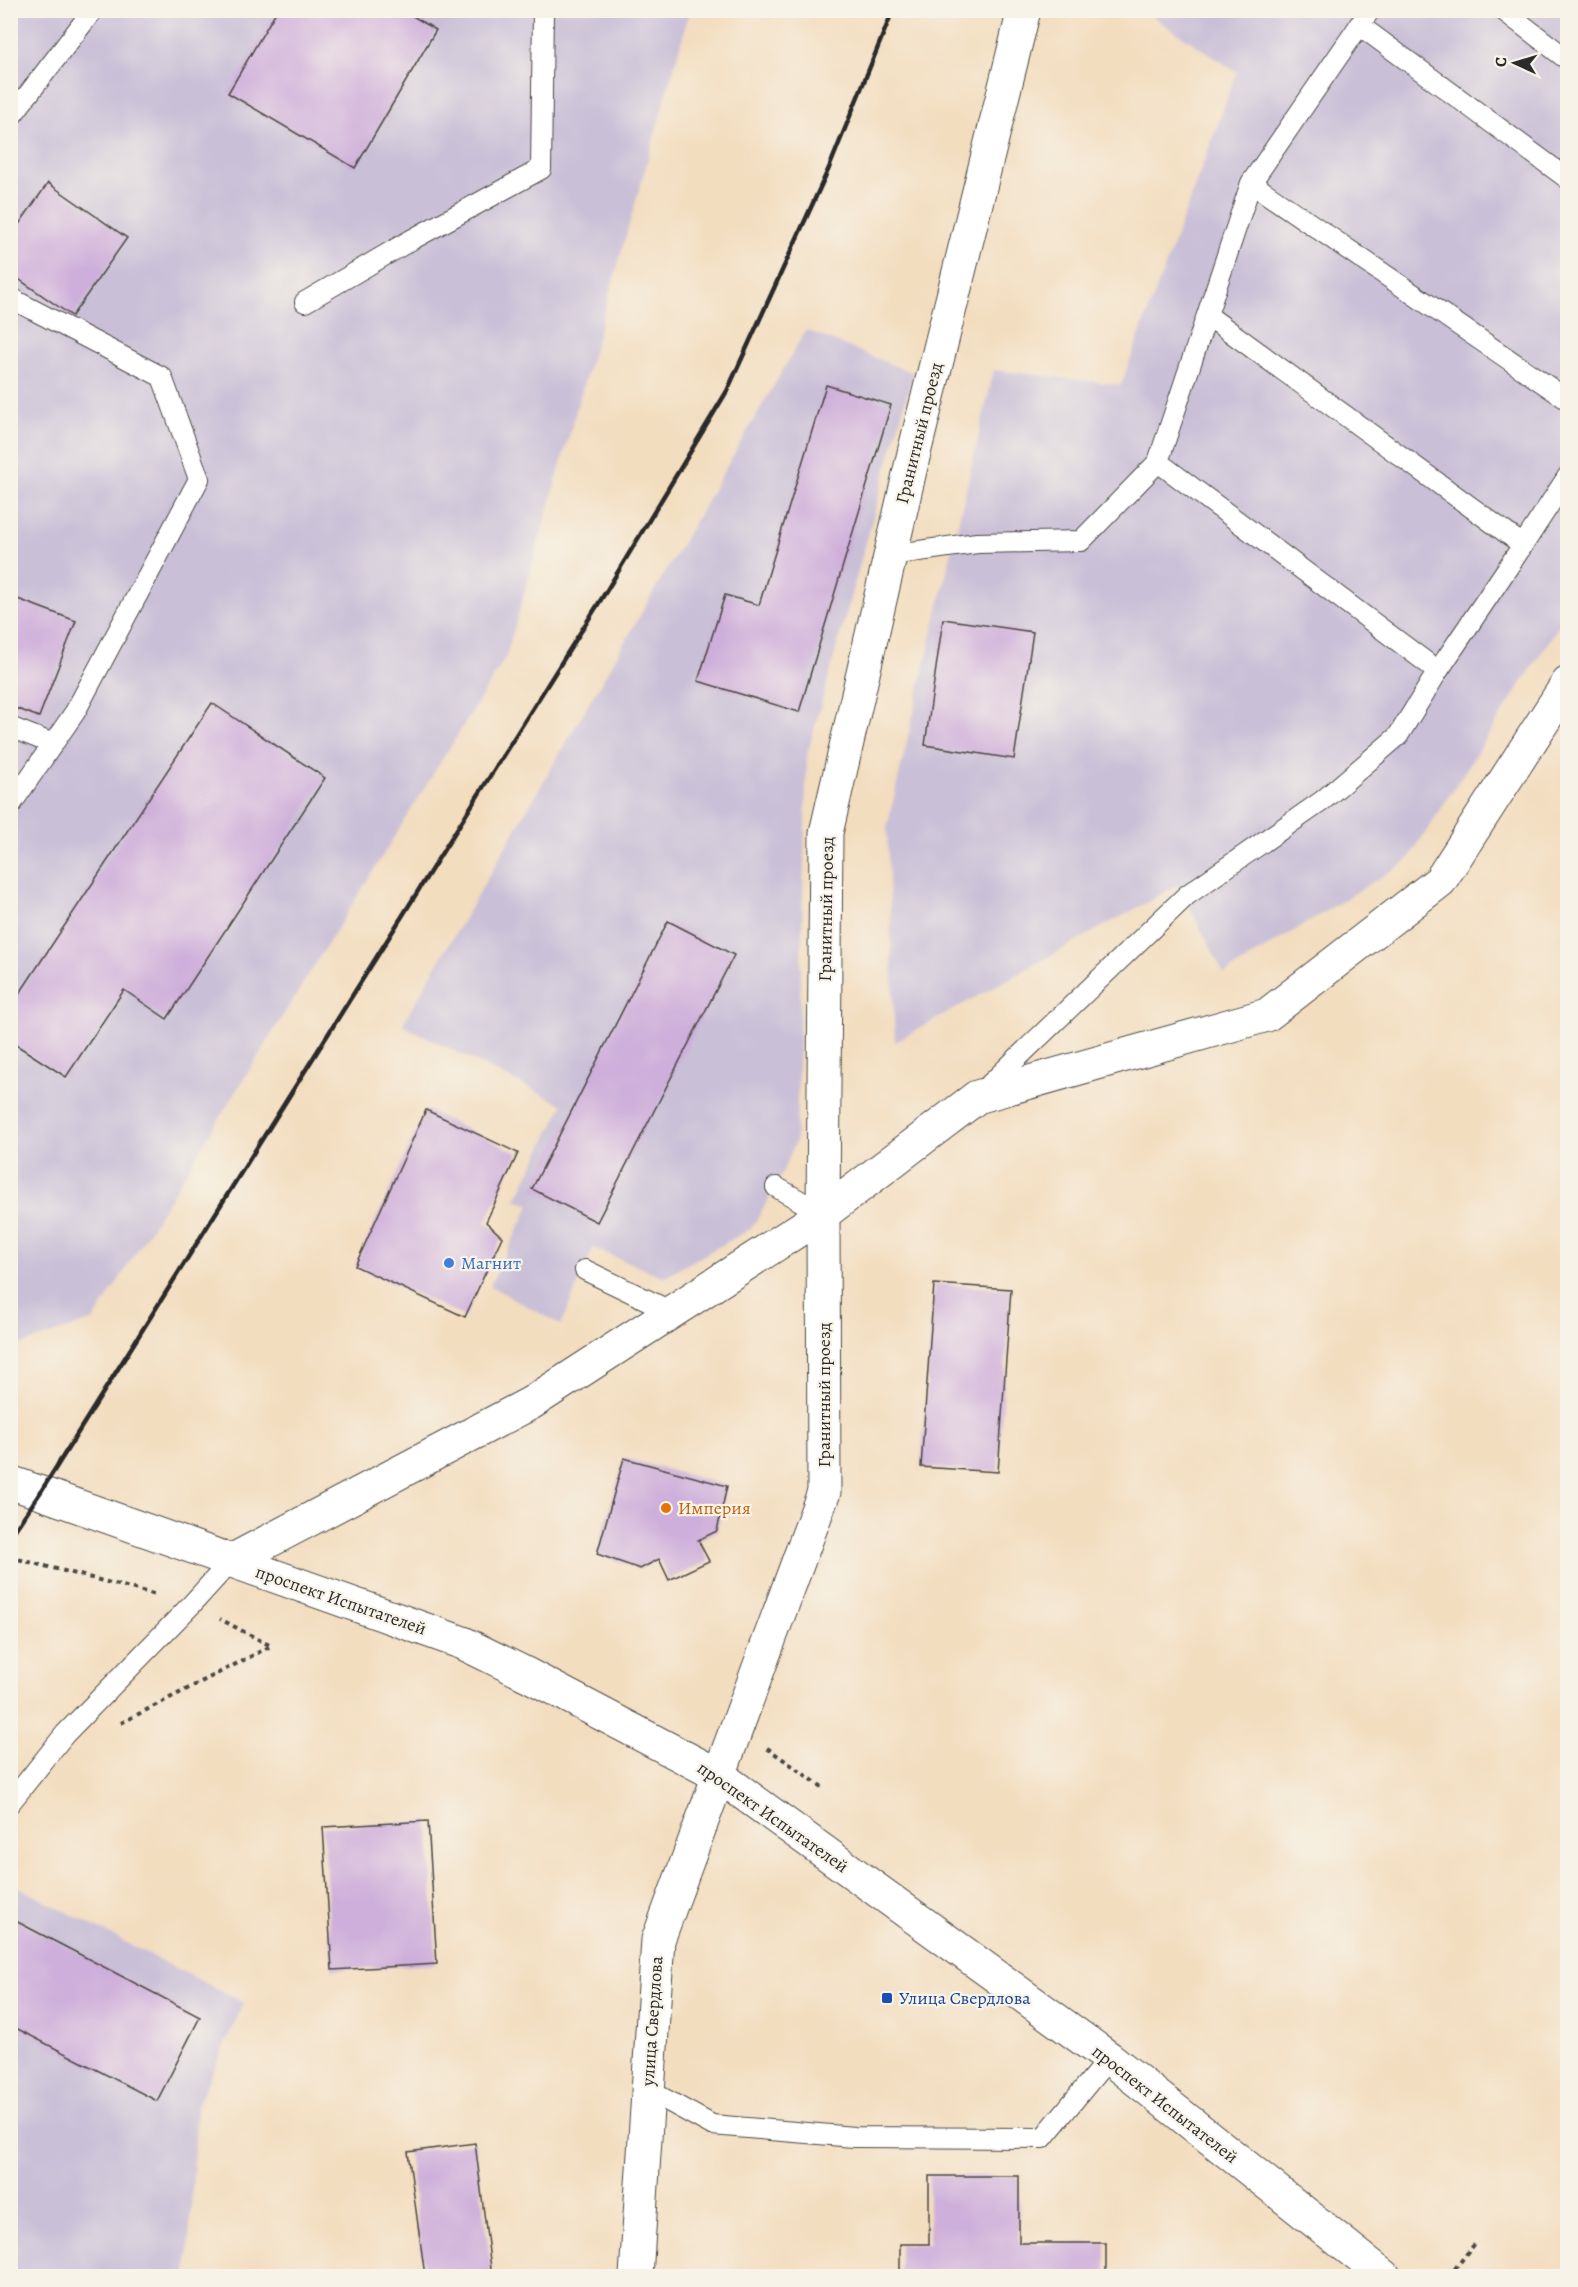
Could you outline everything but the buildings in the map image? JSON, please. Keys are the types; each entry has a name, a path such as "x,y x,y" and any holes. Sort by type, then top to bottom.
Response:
{"street":[{"name":"Гранитный проезд","path":"718,1775 824,1492 823,1214 826,833 890,555 1024,10"},
{"path":"231,1561 531,1403 823,1214 977,1097 1267,1015 1440,881 1568,683"},
{"name":"проспект Испытателей","path":"10,1482 463,1643 718,1775 1109,2058 1384,2277"},
{"name":"улица Свердлова","path":"636,2277 658,1941 718,1775"}],"lane":[{"path":"10,118 93,10"},
{"path":"305,302 411,240 541,170 543,10"},
{"path":"1503,10 1568,60"},
{"path":"890,555 977,543 1081,540 1158,462 1251,183 1365,18 1568,179"},
{"path":"1251,183 1568,400"},
{"path":"10,296 18,303 162,377 199,479 75,712 10,806"},
{"path":"1207,315 1523,545"},
{"path":"1158,462 1438,671"},
{"path":"977,1097 1187,895 1322,801 1398,736 1438,671 1568,476"},
{"path":"10,727 53,744"},
{"path":"776,1186 823,1214"},
{"path":"585,1270 672,1312"},
{"path":"10,1803 65,1734 231,1561"},
{"path":"648,2090 712,2125 854,2137 1043,2138 1109,2058"}],"path":[{"path":"736,1726 825,1789"},
{"path":"1449,2277 1477,2241"}],"shaded area":[{"path":"10,11 690,11 506,657 94,1320 11,1348"},
{"path":"1144,11 1567,11 1567,613 1407,861 1224,974 1178,885 895,1042 887,827 994,370 1121,385 1237,72"},
{"path":"806,330 913,373 807,755 796,1141 776,1187 751,1229 664,1277 593,1248 561,1325 490,1286 530,1205 516,1200 563,1105 402,1025"},
{"path":"10,1883 244,2003 197,2105 187,2276 11,2276"}],"railway":[{"path":"10,1537 40,1493 607,590 727,391 829,168 893,10"}],"place":[{"name":"Магнит","path":"449,1263"},
{"name":"Империя","path":"666,1508"},
{"name":"Улица Свердлова","path":"887,1998"}]}
